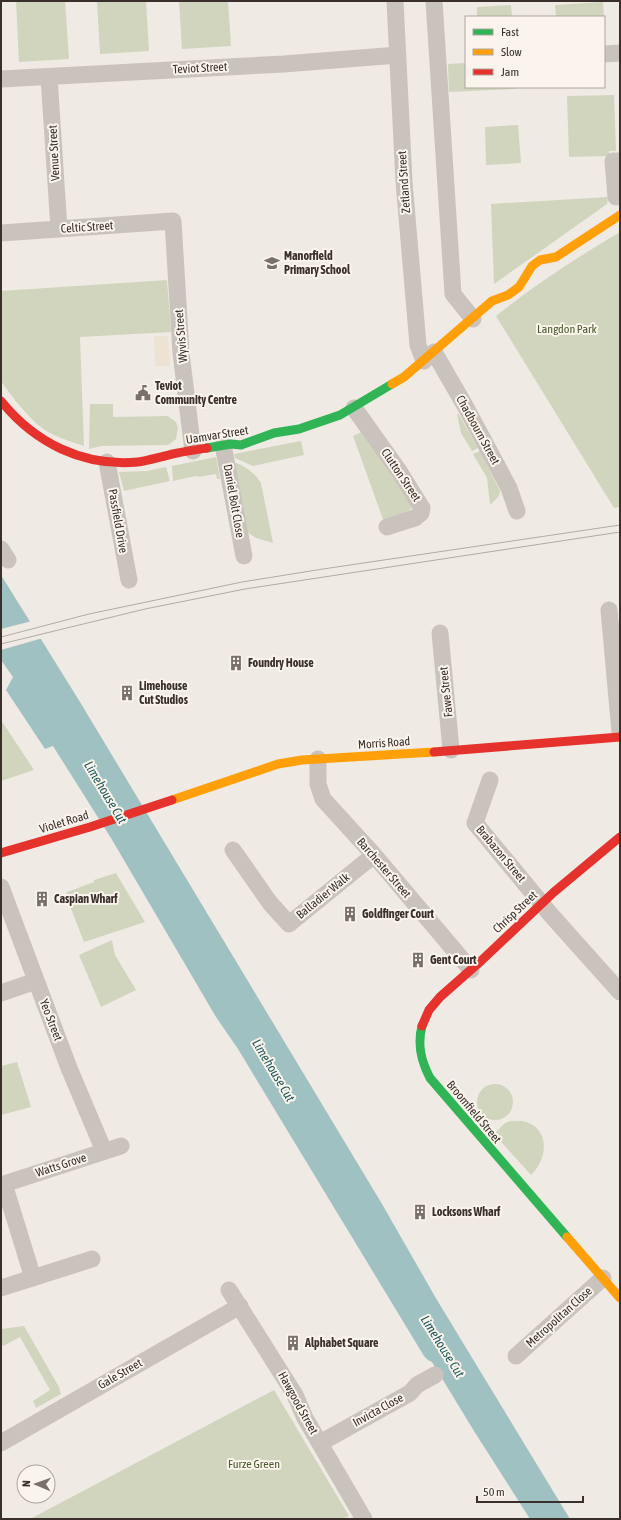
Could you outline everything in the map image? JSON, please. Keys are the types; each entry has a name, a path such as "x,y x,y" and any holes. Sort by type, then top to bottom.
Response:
{"street":[{"name":"Zetland Street","path":"395,1 404,182 412,289 418,345 429,356"},
{"path":"434,1 453,294 473,319"},
{"path":"605,54 620,53"},
{"name":"Teviot Street","path":"1,79 284,64 398,55"},
{"name":"Venue Street","path":"49,76 58,229"},
{"path":"616,197 613,161 620,161"},
{"name":"Uamvar Street","path":"4,412 39,438 75,455 107,462 139,462 167,455 223,445 241,445 274,433 299,429 340,415 404,377 473,319 492,301 508,295 519,287 532,266 540,260 556,257 620,215"},
{"name":"Celtic Street","path":"1,233 173,221"},
{"name":"Wyvis Street","path":"173,221 181,353 193,451"},
{"name":"Chadbourn Street","path":"429,356 464,404 506,482 517,511"},
{"name":"Clutton Street","path":"354,408 399,471 422,508 421,513 415,518 387,527"},
{"name":"Daniel Bolt Close","path":"223,445 244,556"},
{"name":"Passfield Drive","path":"107,462 129,580"},
{"path":"609,610 620,732"},
{"name":"Fawe Street","path":"440,633 451,750"},
{"name":"Morris Road","path":"156,805 278,764 318,759 620,737"},
{"name":"Barchester Street","path":"318,759 318,784 323,799 374,855 471,970"},
{"name":"Brabazon Street","path":"490,780 475,823 542,904 620,992"},
{"name":"Violet Road","path":"1,853 90,827 156,805"},
{"name":"Chrisp Street","path":"430,1008 439,997 471,970 542,904 620,837"},
{"name":"Balladier Walk","path":"233,850 270,903 289,924 374,855"},
{"name":"Yeo Street","path":"1,887 69,1068 104,1151"},
{"path":"1,993 36,981"},
{"name":"Broomfield Street","path":"430,1008 424,1018 419,1036 420,1058 430,1078 620,1298"},
{"name":"Watts Grove","path":"2,1184 122,1146"},
{"path":"2,1184 33,1278"},
{"path":"1,1288 92,1259"},
{"name":"Metropolitan Close","path":"516,1356 603,1278"},
{"name":"Hawgood Street","path":"229,1290 295,1395 305,1418 364,1519"},
{"name":"Gale Street","path":"1,1443 240,1306"},
{"name":"Invicta Close","path":"320,1442 410,1393 417,1386 434,1375"}],"green space":[{"path":"16,1 65,1 69,59 19,62"},
{"path":"97,1 146,1 149,51 100,54"},
{"path":"179,1 228,1 231,46 182,49"},
{"path":"603,2 604,16 556,16 555,5"},
{"path":"511,5 512,16 477,16 477,7"},
{"path":"465,63 465,88 516,89 449,92 448,64"},
{"path":"614,95 616,151 609,151 609,156 569,157 567,96"},
{"path":"518,125 521,163 486,165 485,127"},
{"path":"608,197 607,204 494,284 491,204"},
{"name":"Langdon Park","path":"620,232 620,507 614,508 496,316 556,272"},
{"path":"167,280 171,332 80,337 84,446 56,436 38,425 17,403 1,381 1,291"},
{"path":"90,404 113,404 113,417 168,416 176,422 178,428 176,439 168,445 101,446 89,449"},
{"path":"458,413 478,448 472,451 461,433"},
{"path":"362,432 413,505 409,512 384,522 353,436"},
{"path":"301,441 304,455 253,466 235,458 234,454"},
{"path":"480,451 500,491 499,496 490,505 487,478 473,454"},
{"path":"216,457 220,479 217,479 216,474 199,477 196,476 173,481 172,466"},
{"path":"233,462 249,470 261,483 273,543 256,538 247,532"},
{"path":"166,467 170,481 124,491 119,472 147,471"},
{"path":"1,723 3,723 34,770 1,781"},
{"path":"116,873 145,922 84,942 66,896 67,892 94,882 94,880"},
{"path":"112,940 115,955 136,990 101,1007 79,955"},
{"path":"17,1062 31,1107 1,1115 1,1066"},
{"path":"495,1084 508,1089 513,1102 508,1115 495,1120 482,1115 477,1102 482,1089"},
{"path":"510,1121 524,1121 534,1126 543,1138 543,1154 536,1169 531,1175 494,1134 505,1123"},
{"path":"24,1326 59,1387 61,1394 36,1408 33,1401 50,1390 20,1337 3,1346 1,1342 1,1329"},
{"name":"Furze Green","path":"274,1390 349,1516 341,1519 30,1519"}],"shaded area":[{"path":"154,336 168,336 170,366 155,366"}],"water":[{"name":"Limehouse Cut","path":"1,575 80,702 382,1204 437,1300 570,1519 530,1519 432,1362 424,1356 238,1049 216,1017 111,838 53,746 45,749 6,690 13,677 1,660"}],"pier":[{"path":"32,621 43,638 1,650 1,629"}],"tram line":[{"path":"1,637 89,614 242,582 620,525"},
{"path":"1,644 145,609 245,589 620,532"}],"traffic: fast":[{"path":"207,448 231,444 241,445 274,433 299,429 340,415 392,384"},
{"path":"422,1026 420,1040 421,1053 424,1065 430,1078 567,1237"}],"traffic: slow":[{"path":"392,384 404,377 492,301 508,295 519,287 532,266 540,260 556,257 620,215"},
{"path":"172,800 278,764 302,760 434,752"},
{"path":"567,1237 620,1298"}],"traffic: jam":[{"path":"1,401 14,416 29,429 45,440 79,456 118,463 138,462 180,452 207,448"},
{"path":"434,752 620,737"},
{"path":"1,853 90,827 172,800"},
{"path":"422,1026 429,1010 440,997 482,960 554,892 620,837"}],"place":[{"name":"Manorfield Primary School","path":"272,263"},
{"name":"Teviot Community Centre","path":"143,393"},
{"name":"Foundry House","path":"236,663"},
{"name":"Limehouse Cut Studios","path":"127,693"},
{"name":"Caspian Wharf","path":"42,899"},
{"name":"Goldfinger Court","path":"350,914"},
{"name":"Gent Court","path":"418,960"},
{"name":"Locksons Wharf","path":"420,1212"},
{"name":"Alphabet Square","path":"293,1343"}]}
